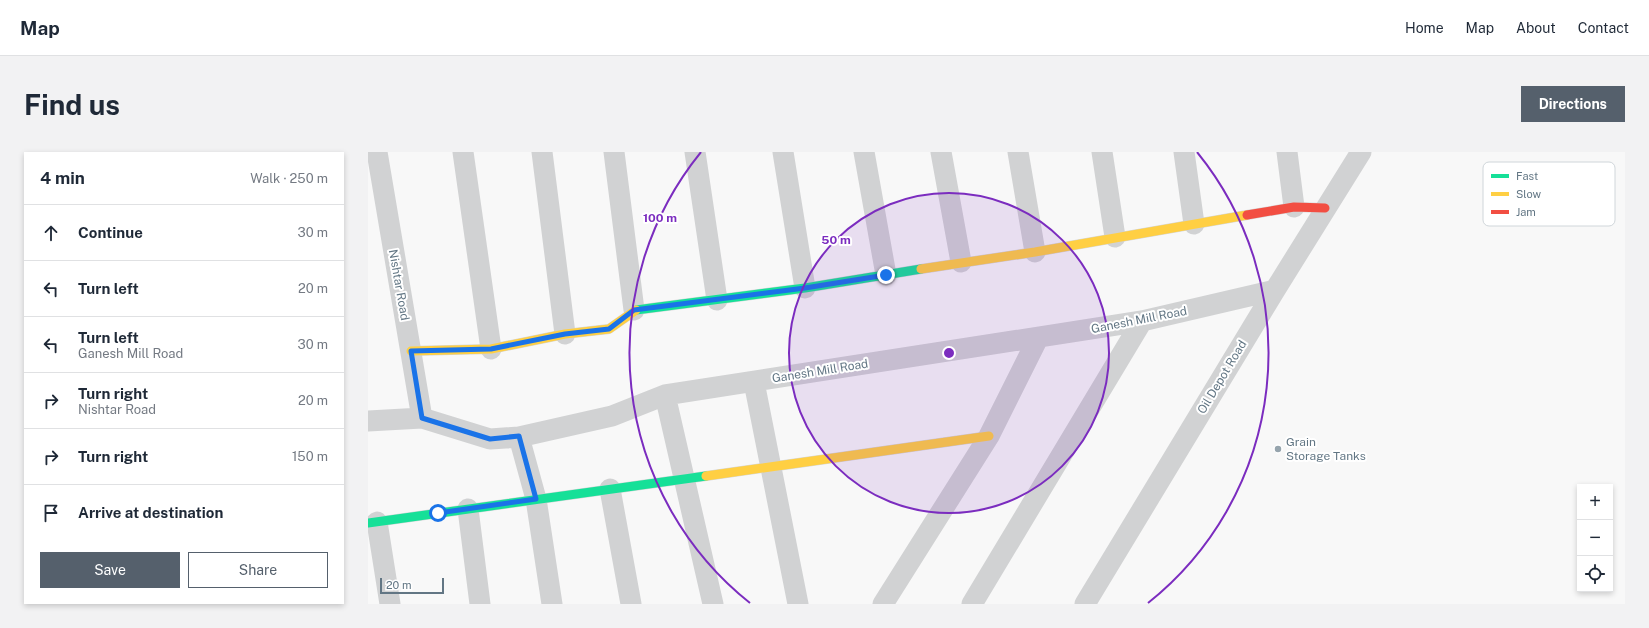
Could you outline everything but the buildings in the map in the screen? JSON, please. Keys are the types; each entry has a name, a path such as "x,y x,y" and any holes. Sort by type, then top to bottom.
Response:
{"street":[{"name":"Nishtar Road","path":"377,152 422,418"},
{"path":"463,152 491,349"},
{"path":"542,152 565,334"},
{"path":"614,152 634,310"},
{"path":"695,152 717,300"},
{"path":"783,152 805,288"},
{"path":"864,152 886,275"},
{"path":"940,152 961,262"},
{"path":"1018,152 1035,252"},
{"path":"1102,152 1115,237"},
{"path":"1184,152 1194,224"},
{"path":"1287,152 1294,207"},
{"name":"Oil Depot Road","path":"1085,604 1325,208 1361,152"},
{"path":"411,351 491,349 565,334 609,329 634,310 805,288 961,262 1035,252 1294,207 1325,208"},
{"name":"Ganesh Mill Road","path":"368,421 422,418 490,439 519,436 612,416 665,395 1142,321 1275,290"},
{"path":"972,604 1142,321"},
{"path":"883,604 989,436 1038,338"},
{"path":"754,382 798,604"},
{"path":"665,395 713,604"},
{"path":"519,436 536,499 552,604"},
{"path":"390,604 373,522 989,436"},
{"path":"610,489 631,604"},
{"path":"468,509 480,604"}],"traffic: fast":[{"path":"636,310 805,288 921,269"},
{"path":"368,523 706,476"}],"traffic: slow":[{"path":"921,269 1035,252 1247,215"},
{"path":"411,351 491,349 565,334 609,329 636,310"},
{"path":"706,476 989,436"}],"traffic: jam":[{"path":"1247,215 1294,207 1325,208"}],"place":[{"name":"Grain Storage Tanks","path":"1278,449"}],"route":[{"path":"438,513 536,499 519,436 490,439 422,418 411,351 491,349 565,334 609,329 634,310 805,288 886,275"}]}
